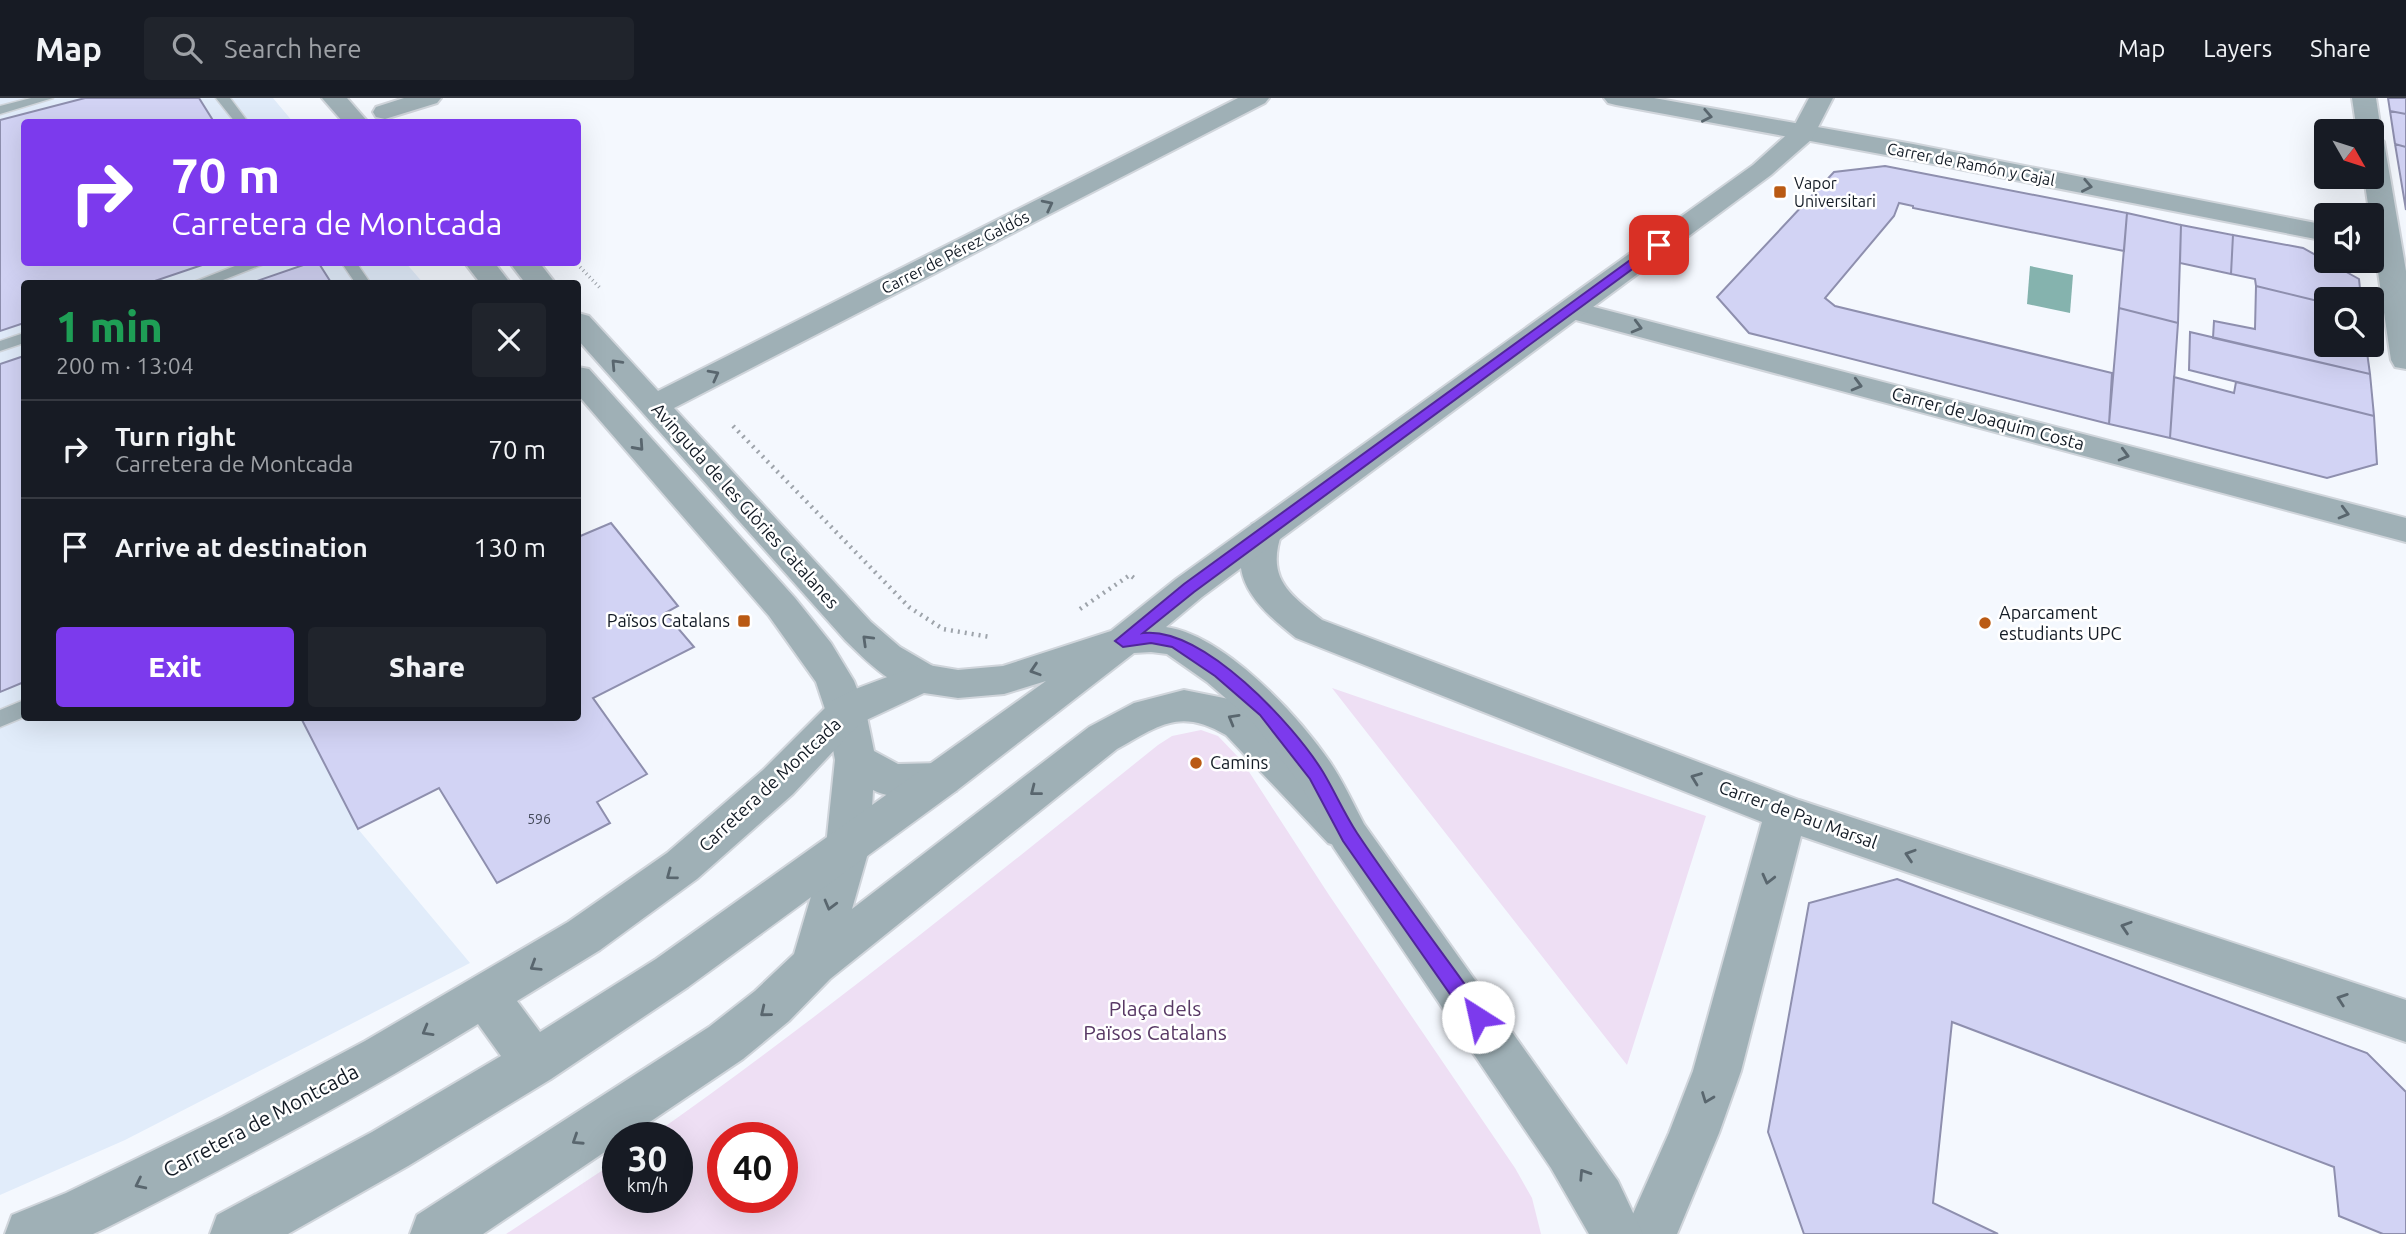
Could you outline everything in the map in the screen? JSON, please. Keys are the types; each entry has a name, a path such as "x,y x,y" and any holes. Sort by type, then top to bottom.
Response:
{"street":[{"path":"334,98 353,119"},
{"path":"384,111 429,98"},
{"name":"Carrer de Pérez Galdós","path":"654,406 1257,98"},
{"name":"Carrer de Ramón y Cajal","path":"1616,98 1913,152 2314,231"},
{"name":"Carretera de Montcada","path":"236,1234 390,1149 534,1063 672,973 941,779 1264,533 1762,170 1803,134 1821,98"},
{"path":"2364,98 2367,119"},
{"path":"2379,189 2406,360"},
{"path":"481,266 494,280"},
{"path":"526,266 539,280"},
{"name":"Carrer de Joaquim Costa","path":"1571,310 2406,530"},
{"name":"Avinguda de les Glòries Catalanes","path":"581,325 858,632 886,657 922,678"},
{"path":"581,379 782,607 828,667 846,712 855,760 848,846 814,965"},
{"name":"Carrer de Pau Marsal","path":"1264,533 1257,553 1259,575 1271,596 1309,629 1784,813 2406,1021"},
{"path":"1123,641 1151,638 1177,642 1221,672 1266,710 1316,775 1349,836 1569,1151 1600,1199 1616,1234"},
{"name":"Carretera de Montcada","path":"31,1234 85,1211 240,1134 382,1057 486,997 625,909 682,866 778,782 846,712 893,688 922,678 958,684 1004,680 1123,641"},
{"path":"436,1234 726,1043 772,1006 814,965 1103,738 1132,719 1171,705 1199,706 1229,715 1258,736 1321,812 1349,836"},
{"path":"855,760 892,781 941,779"},
{"path":"1650,1234 1716,1073 1754,938 1784,813"},
{"path":"486,997 534,1063"}],"lane":[{"path":"0,110 46,98"},
{"path":"223,98 240,119"},
{"path":"208,280 250,266"},
{"path":"0,346 21,339"},
{"path":"0,719 21,709"}],"path":[{"path":"579,266 603,291"},
{"path":"694,386 909,607"}],"shaded area":[{"path":"0,98 273,98 290,119 21,119 21,266 409,266 420,280 21,280 21,721 303,721 358,829 470,963 125,1140 0,1195"},
{"path":"2030,266 2073,275 2070,313 2027,304"}],"green space":[{"path":"1332,688 1706,816 1627,1065"},
{"name":"Plaça dels Països Catalans","path":"1201,730 1218,736 1242,761 1329,895 1515,1168 1532,1198 1541,1234 506,1234 602,1171 602,1213 693,1213 693,1122 671,1122 844,994 1172,736"}],"building":[{"path":"85,98 199,98 212,119 21,119 21,266 199,266 158,280 21,280 21,324 0,331 0,120"},
{"path":"2388,98 2406,98 2406,114 2390,111"},
{"path":"2390,111 2406,114 2406,147 2395,144"},
{"path":"2395,144 2406,147 2406,210"},
{"path":"1885,166 2127,213 2124,251 1899,203 1894,216 1825,298 1835,306 2112,373 2109,424 1749,333 1717,297 1834,172"},
{"path":"2127,213 2181,225 2178,323 2119,308"},
{"path":"2181,225 2233,235 2231,274 2180,263"},
{"path":"2233,235 2303,248 2314,254 2314,273 2348,273 2359,279 2360,287 2314,287 2314,300 2256,286 2255,279 2231,274"},
{"path":"300,266 321,266 329,280 260,280"},
{"path":"2256,286 2314,300 2314,357 2368,357 2370,374 2213,338 2214,321 2255,329"},
{"path":"2119,308 2178,323 2170,438 2109,424"},
{"path":"2190,332 2370,374 2374,416 2189,370"},
{"path":"21,357 21,683 0,692 0,364"},
{"path":"2174,377 2234,393 2236,382 2374,416 2377,464 2327,478 2170,438"},
{"path":"611,523 678,606 665,613 694,647 593,698 647,774 597,802 610,823 497,883 439,788 358,829 303,721 581,721 581,536"},
{"path":"1897,879 2367,1053 2406,1092 2406,1234 2383,1234 2339,1216 2334,1167 1952,1022 1933,1203 1998,1234 1804,1234 1768,1132 1809,903"}],"place":[{"name":"Vapor Universitari","path":"1780,192"},
{"name":"Països Catalans","path":"744,621"},
{"name":"Aparcament estudiants UPC","path":"1985,623"},
{"name":"Camins","path":"1196,763"}],"route":[{"path":"1478,1017 1349,836 1316,775 1266,710 1221,672 1177,642 1151,638 1123,641 1189,588 1659,245"}]}
